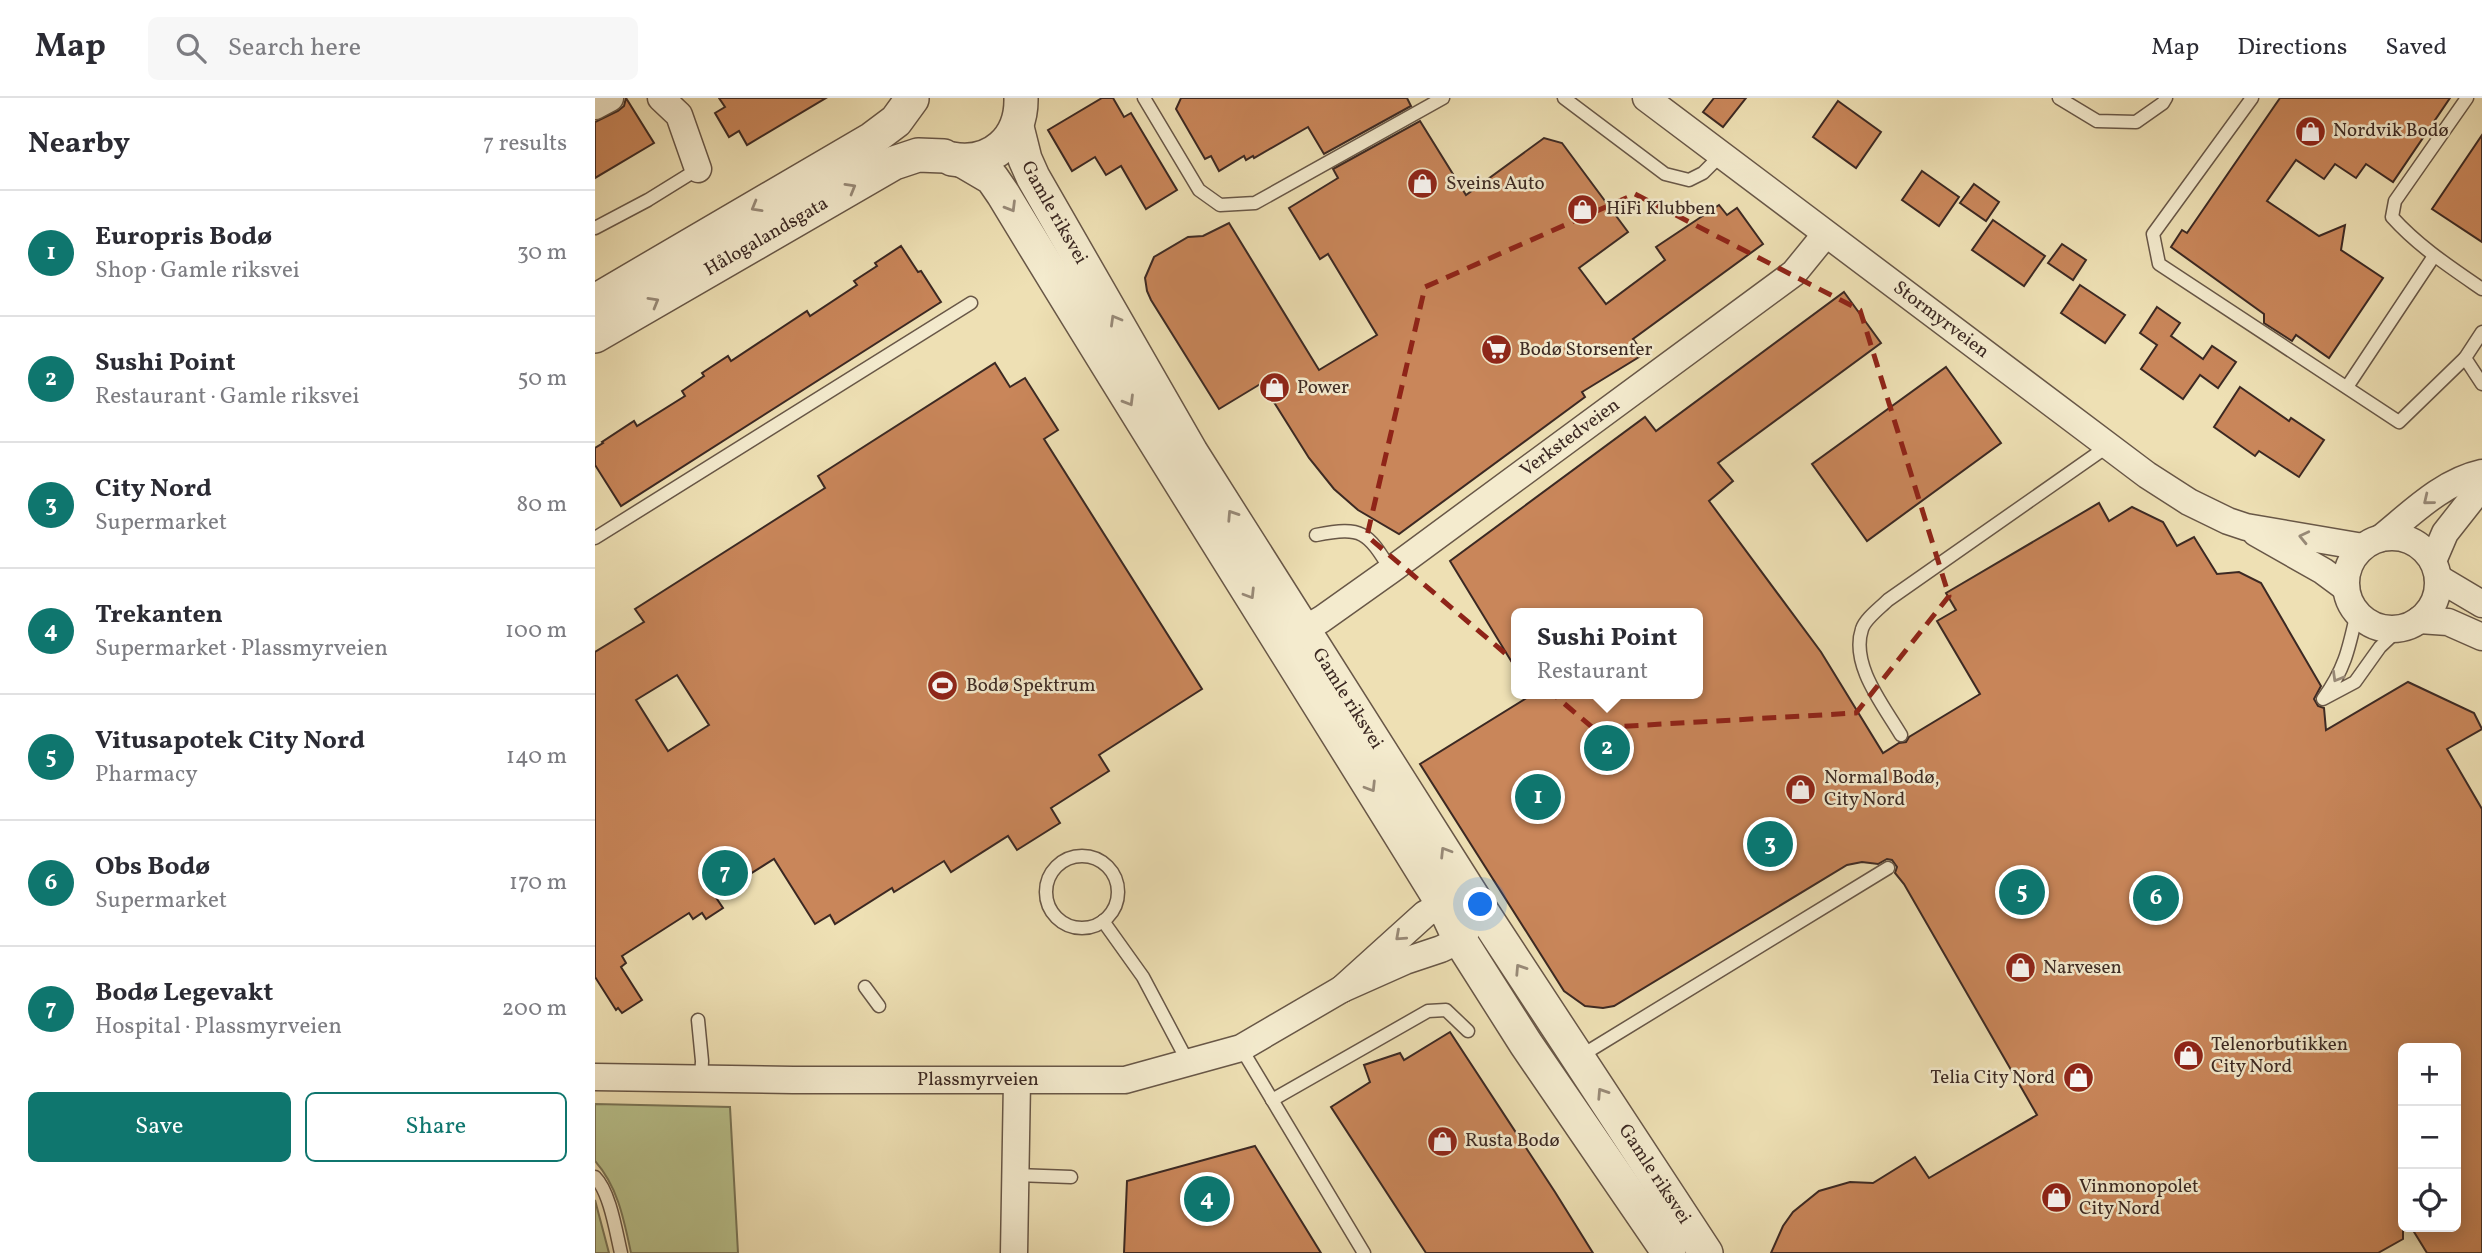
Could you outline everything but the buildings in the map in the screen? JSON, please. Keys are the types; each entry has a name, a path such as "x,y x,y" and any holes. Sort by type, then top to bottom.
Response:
{"street":[{"path":"595,106 610,98"},
{"path":"661,98 679,115 698,169"},
{"name":"Stormyrveien","path":"1646,98 2108,446 2189,502 2246,527 2323,571 2346,588"},
{"name":"Hålogalandsgata","path":"912,99 916,127 932,149 954,159"},
{"name":"Hålogalandsgata","path":"595,301 872,139 896,121 912,99"},
{"name":"Hålogalandsgata","path":"595,337 894,163 918,155 977,160 1001,149 1022,108"},
{"name":"Gamle riksvei","path":"1022,108 1025,159 1064,233 1191,452 1481,910 1706,1253"},
{"name":"Gamle riksvei","path":"954,159 992,178 1003,194 1167,463 1443,904 1460,940 1526,1044 1669,1253"},
{"name":"Verkstedveien","path":"1305,629 1391,570 1794,273 1825,235"},
{"path":"2482,474 2447,486 2372,543 2353,559 2347,573 2346,588 2357,612 2377,626 2448,622 2482,637"},
{"path":"2409,624 2431,609 2437,594 2436,570 2445,533 2482,486"},
{"name":"Stormyrveien","path":"2246,527 2372,543"},
{"path":"2372,543 2396,537 2411,540 2424,549 2436,570 2482,604"},
{"path":"1443,904 1481,910 1460,940"},
{"name":"Plassmyrveien","path":"1342,989 1425,914 1443,904"},
{"name":"Plassmyrveien","path":"595,1077 1125,1080 1241,1048 1342,989 1460,940"},
{"path":"1014,1253 1017,1081"}],"lane":[{"path":"1144,98 1199,190 1220,205 1255,203 1443,98"},
{"path":"1564,98 1665,174 1689,180 1703,173 1721,155"},
{"path":"2059,98 2097,121 2136,122 2166,98"},
{"path":"2252,98 2153,234 2159,264 2399,422 2465,358 2482,332"},
{"path":"2467,98 2395,201 2392,217 2434,256 2482,289"},
{"path":"595,228 698,169"},
{"path":"2347,387 2434,256"},
{"path":"595,538 971,303"},
{"path":"2465,358 2482,384"},
{"path":"1901,735 1867,677 1860,650 1862,627 1888,600 2108,446"},
{"path":"1316,535 1350,530 1361,534 1370,540 1391,570"},
{"path":"2357,612 2339,677 2323,699 2355,682 2380,647 2409,624"},
{"path":"1082,856 1094,858 1112,871 1118,893 1116,905 1103,921 1093,927 1081,928 1059,920 1051,911 1046,888 1049,877 1063,861 1082,856"},
{"path":"1579,1057 1888,868"},
{"path":"1103,921 1143,977 1188,1062"},
{"path":"866,987 879,1006"},
{"path":"1272,1100 1428,1011 1446,1010 1468,1031"},
{"path":"698,1020 701,1079"},
{"path":"1241,1048 1364,1253"},
{"path":"1016,1175 1071,1177"},
{"path":"595,1177 600,1182 621,1253"}],"highlighted area":[{"path":"1635,194 1860,310 1949,596 1856,713 1593,728 1367,536 1425,287"}],"green space":[{"path":"595,1104 730,1107 738,1253 631,1253 615,1193 595,1161"},
{"path":"595,1200 609,1253 595,1253"}],"place":[{"name":"Nordvik Bodø","path":"2310,131"},
{"name":"Sveins Auto","path":"1423,184"},
{"name":"HiFi Klubben","path":"1583,209"},
{"name":"Bodø Storsenter","path":"1496,350"},
{"name":"Power","path":"1274,388"},
{"name":"Bodø Spektrum","path":"943,686"},
{"name":"Sushi Point","path":"1607,748"},
{"name":"Normal Bodø, City Nord","path":"1801,789"},
{"name":"Europris Bodø","path":"1538,797"},
{"name":"City Nord","path":"1770,844"},
{"name":"Bodø Legevakt","path":"725,873"},
{"name":"Vitusapotek City Nord","path":"2022,892"},
{"name":"Obs Bodø","path":"2156,898"},
{"name":"Narvesen","path":"2020,968"},
{"name":"Telenorbutikken City Nord","path":"2188,1056"},
{"name":"Telia City Nord","path":"2078,1078"},
{"name":"Rusta Bodø","path":"1442,1141"},
{"name":"Vinmonopolet City Nord","path":"2056,1198"},
{"name":"Trekanten","path":"1207,1199"}]}
